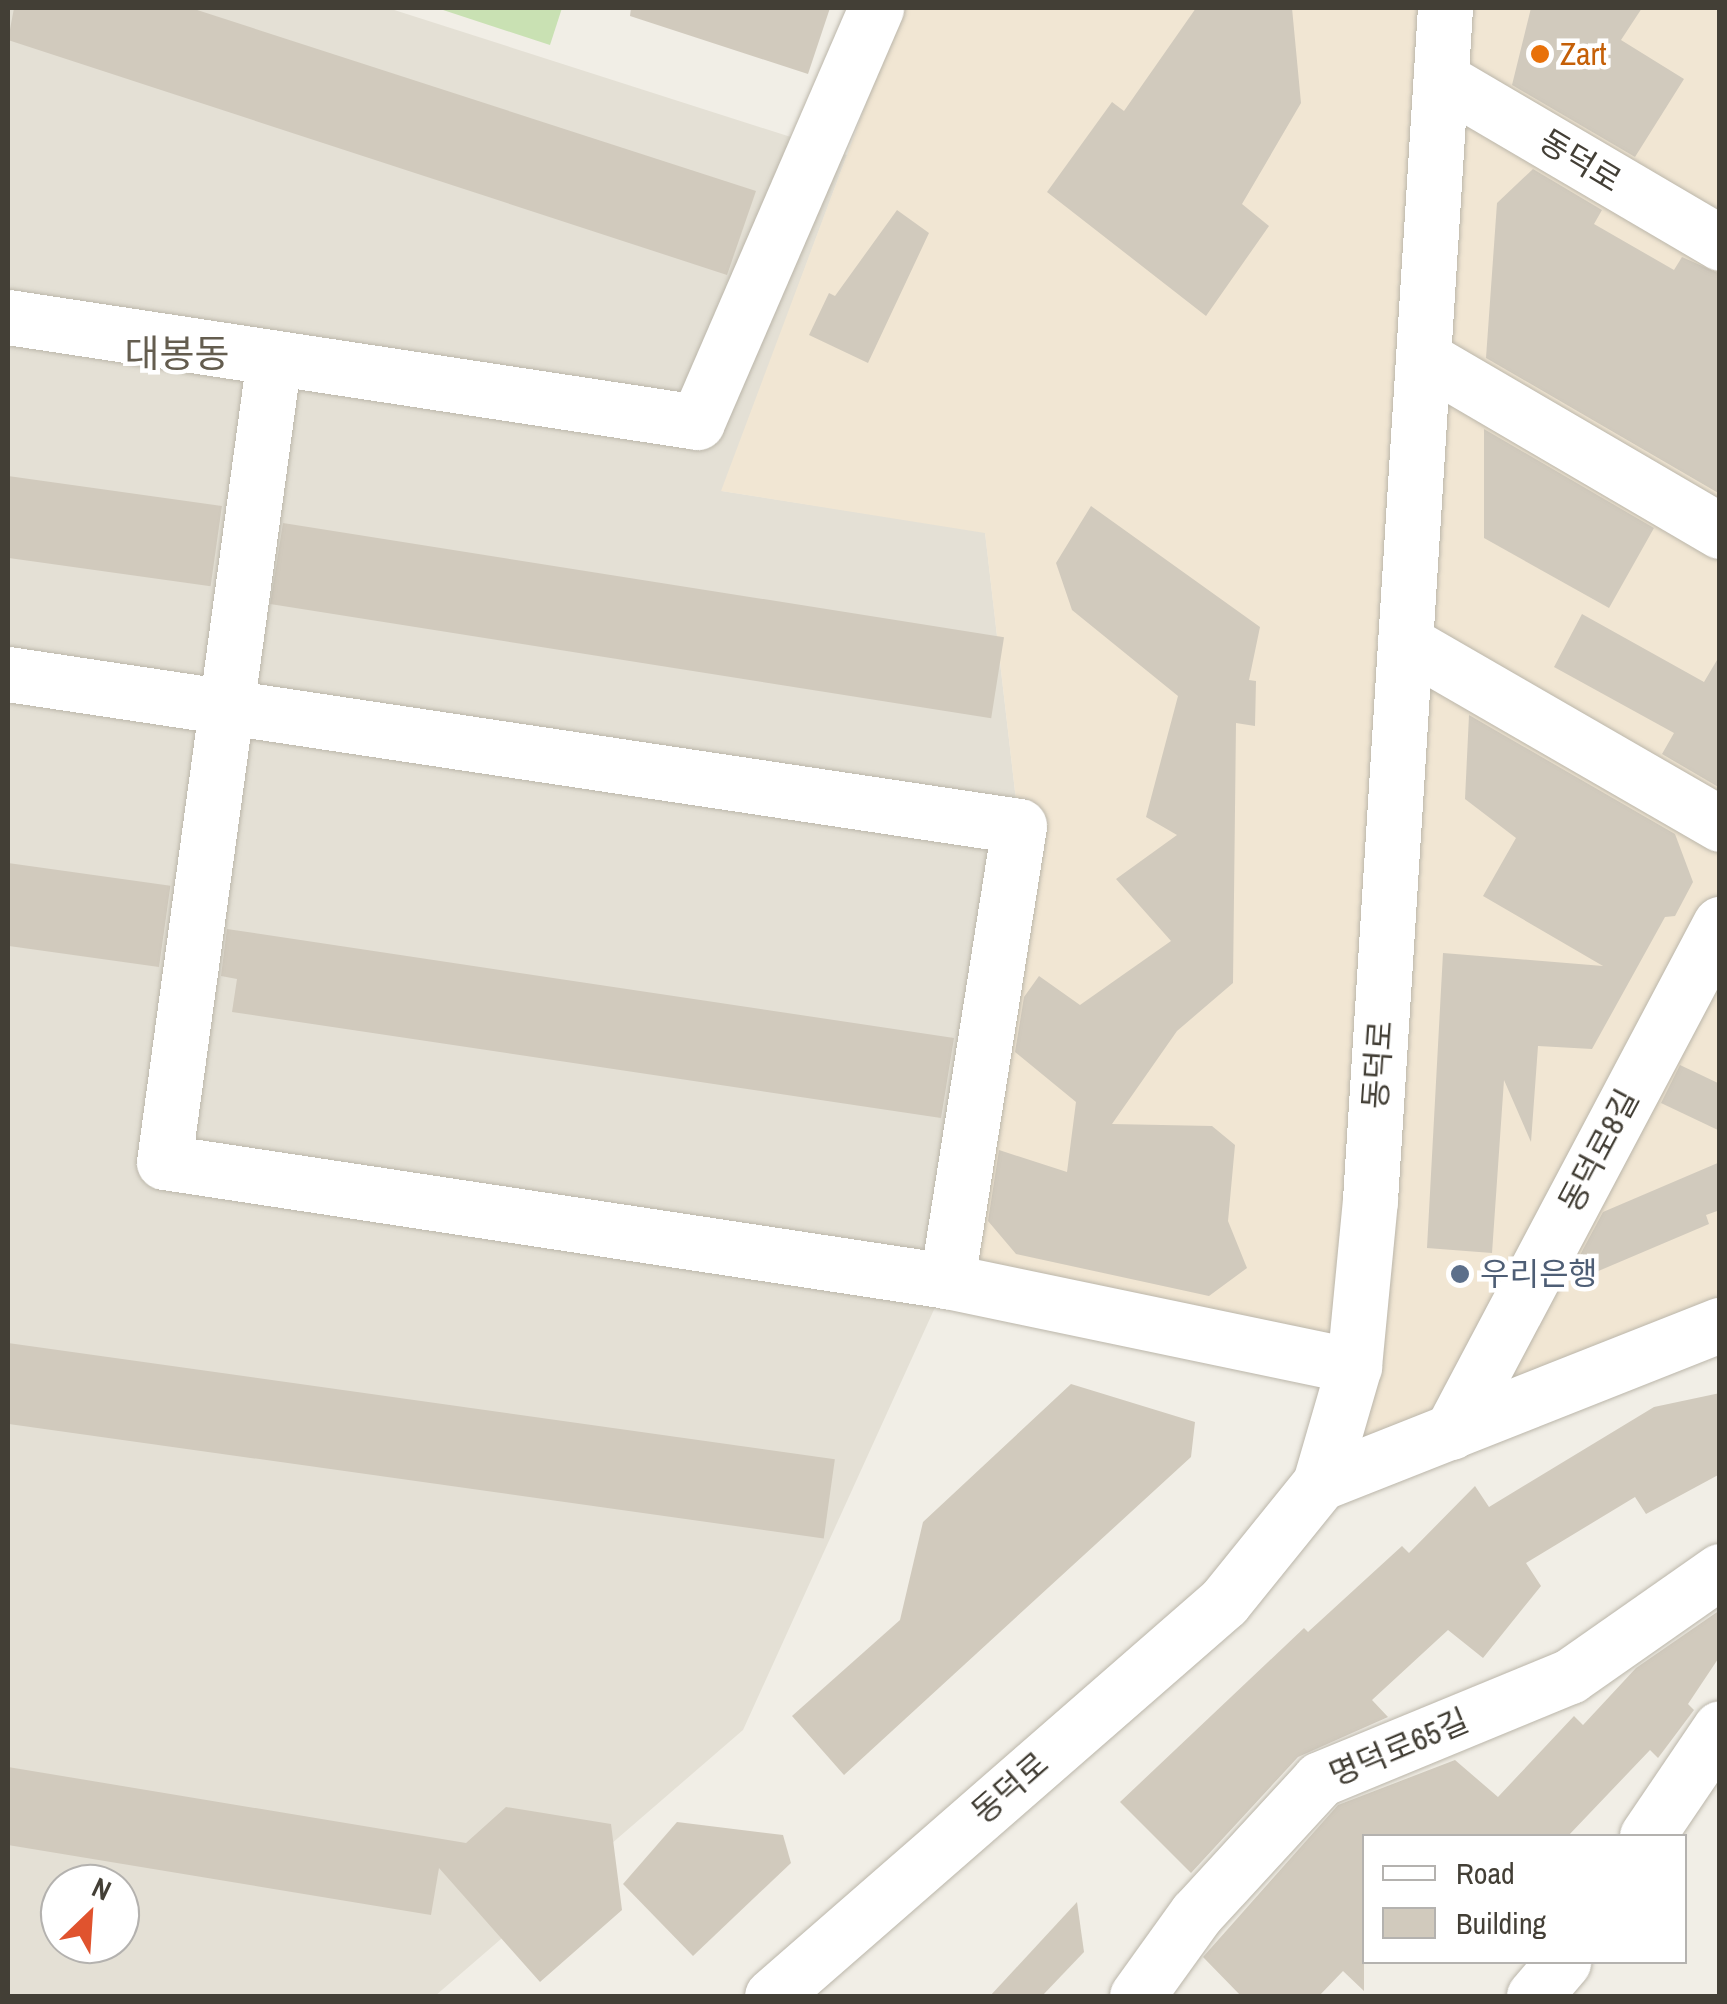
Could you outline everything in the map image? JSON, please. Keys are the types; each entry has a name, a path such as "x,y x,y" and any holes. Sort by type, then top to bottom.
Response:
{"street":[{"path":"8,318 697,422 876,8"},
{"name":"동덕로","path":"772,1996 1224,1602 1320,1483 1354,1366 1445,8"},
{"name":"동덕로","path":"1441,79 1720,243"},
{"path":"274,358 164,1162 948,1281 1354,1366"},
{"path":"1424,358 1720,531"},
{"path":"1405,642 1720,824"},
{"path":"8,674 225,711 1019,826 948,1281"},
{"name":"동덕로8길","path":"1451,1432 1720,924"},
{"name":"동덕로","path":"1320,1483 1720,1325"},
{"name":"명덕로65길","path":"1137,1996 1196,1914 1320,1780 1570,1676 1720,1571"},
{"path":"1648,1834 1720,1728"},
{"path":"1534,1996 1561,1964"}],"shaded area":[{"path":"8,8 388,8 847,155 722,491 985,532 1019,826 947,1281 743,1730 435,1996 8,1996"},
{"path":"902,8 1719,8 1719,1333 1320,1483 1354,1367 947,1281 1019,826 985,533 721,491"}],"green space":[{"path":"437,8 562,8 550,45"}],"building":[{"path":"14,8 191,8 756,191 727,275 8,40"},
{"path":"631,8 830,8 808,74 630,16"},
{"path":"1196,8 1292,8 1301,103 1242,204 1269,226 1206,316 1047,192 1112,102 1124,111"},
{"path":"1531,8 1642,8 1621,40 1684,79 1635,157 1512,85"},
{"path":"1533,169 1602,210 1594,224 1674,270 1682,257 1720,274 1720,494 1486,358 1497,203"},
{"path":"897,210 929,233 868,363 809,335 829,293 835,296"},
{"path":"1484,429 1654,528 1609,608 1484,538"},
{"path":"8,476 222,506 211,586 8,558"},
{"path":"1091,506 1260,627 1249,680 1256,681 1255,726 1236,723 1233,983 1177,1031 1112,1124 1212,1126 1235,1145 1228,1221 1247,1268 1209,1296 1016,1254 988,1221 999,1150 1067,1172 1076,1102 1015,1052 1024,997 1039,976 1080,1005 1171,941 1116,879 1177,835 1146,817 1178,696 1072,610 1056,563"},
{"path":"283,523 1004,637 991,718 270,604"},
{"path":"1582,614 1704,682 1720,655 1720,788 1662,754 1674,733 1554,667"},
{"path":"1469,715 1675,834 1693,882 1675,916 1665,917 1592,1049 1538,1046 1531,1142 1504,1080 1492,1253 1427,1248 1443,953 1603,966 1483,896 1516,838 1465,799"},
{"path":"8,863 170,886 159,967 8,946"},
{"path":"227,929 954,1038 941,1118 232,1012 237,979 221,976"},
{"path":"1680,1065 1720,1084 1720,1131 1661,1103"},
{"path":"1720,1162 1720,1210 1706,1215 1709,1224 1589,1275 1580,1255 1603,1212"},
{"path":"8,1343 835,1459 824,1538 8,1424"},
{"path":"1071,1384 1195,1422 1191,1457 844,1775 792,1716 900,1620 923,1522"},
{"path":"1720,1393 1720,1474 1646,1514 1635,1497 1526,1563 1541,1586 1483,1658 1448,1630 1372,1700 1388,1717 1298,1757 1191,1873 1120,1802 1304,1628 1308,1632 1402,1546 1409,1553 1475,1486 1489,1507 1654,1407"},
{"path":"1720,1610 1720,1656 1688,1704 1694,1710 1658,1758 1650,1750 1570,1834 1362,1834 1364,1991 1343,1971 1319,1996 1241,1996 1203,1957 1338,1805 1455,1760 1498,1797 1574,1716 1583,1725 1636,1668"},
{"path":"8,1767 466,1843 506,1807 611,1824 622,1910 540,1982 439,1868 431,1915 8,1845"},
{"path":"677,1822 783,1835 791,1863 693,1956 623,1884"},
{"path":"1077,1902 1084,1952 1042,1996 990,1996"}],"place":[{"name":"Zart","path":"1540,54"},
{"name":"우리은행","path":"1460,1274"}],"district":[{"name":"대봉동","path":"177,354"}]}
